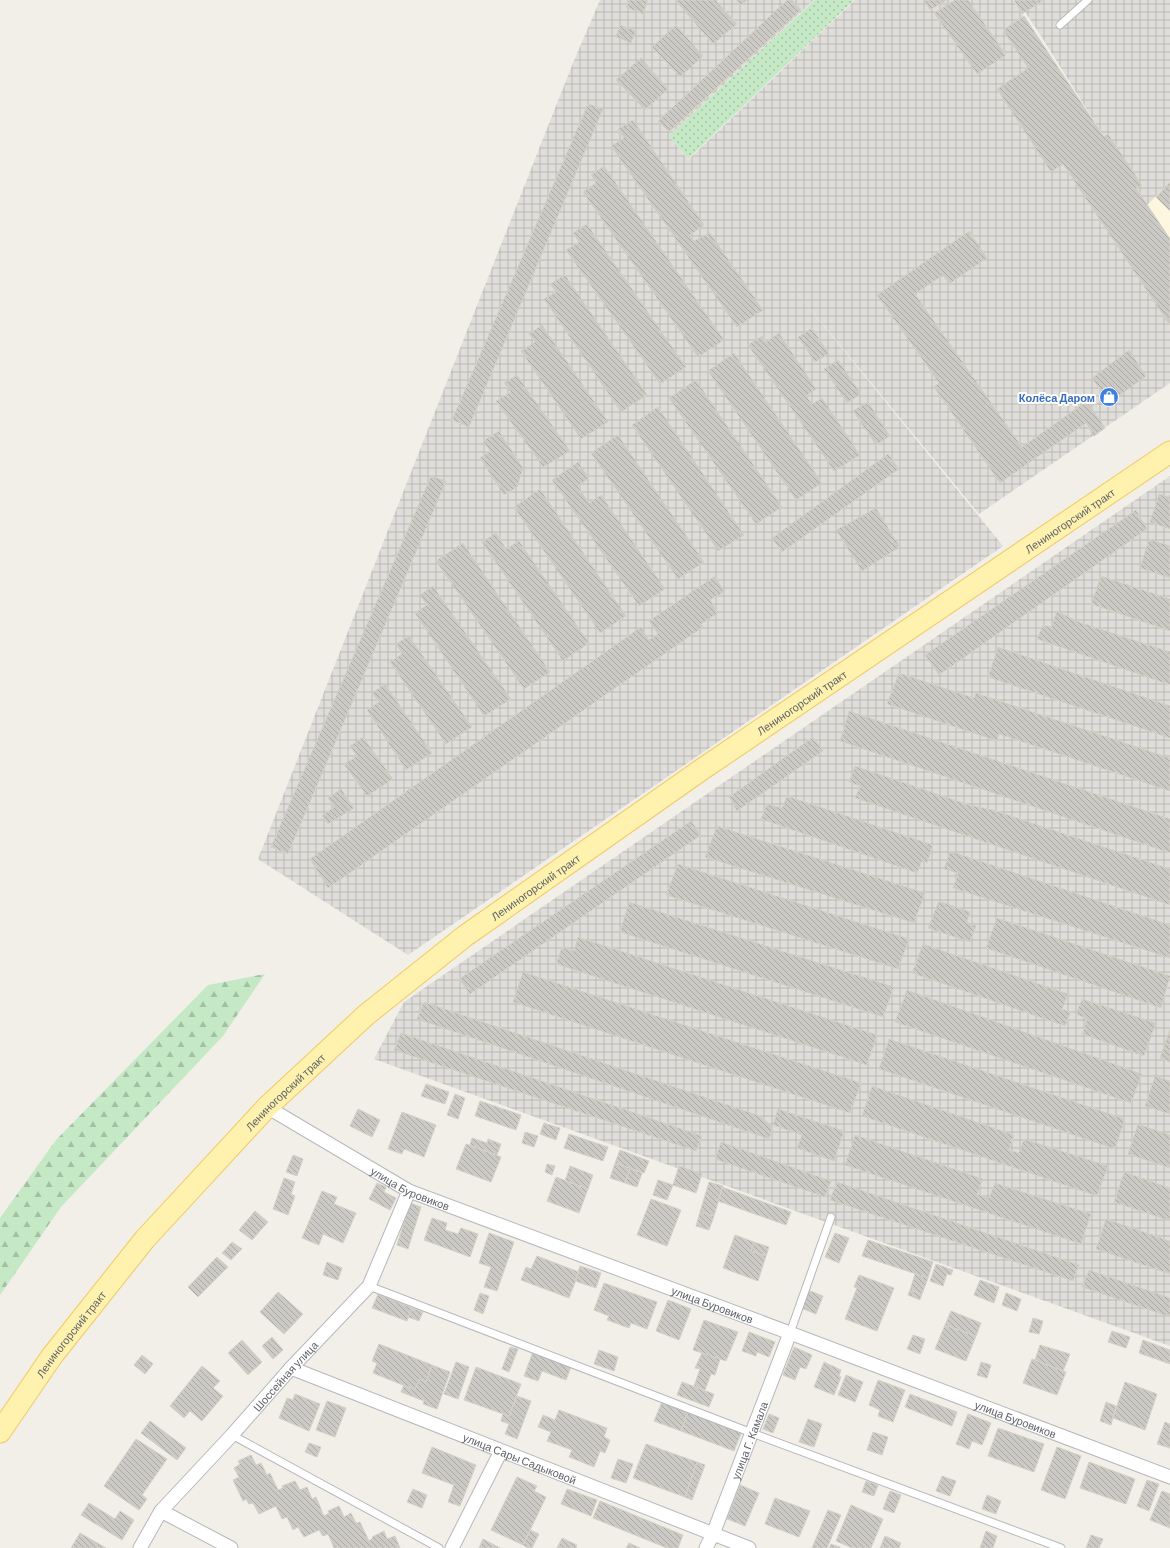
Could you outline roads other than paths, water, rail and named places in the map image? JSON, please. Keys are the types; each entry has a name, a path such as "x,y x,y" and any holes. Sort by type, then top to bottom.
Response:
{"main road":[{"name":"Лениногорский тракт","path":"0,1432 52,1356 145,1239 267,1107 366,1015 465,936 701,770 1170,452"}],"street":[{"name":"улица Буровиков","path":"267,1107 409,1191 1170,1477"},
{"name":"Шоссейная улица","path":"140,1548 161,1510 232,1435 291,1368 368,1286 409,1191"},
{"name":"улица Г. Камала","path":"706,1548 713,1534 790,1333"},
{"name":"улица Сары Садыковой","path":"291,1368 749,1548"},
{"path":"452,1548 501,1451"},
{"path":"161,1510 231,1548"}],"lane":[{"path":"1060,25 1088,0"},
{"path":"790,1333 831,1217"},
{"path":"368,1286 752,1433 1061,1548"},
{"path":"232,1435 439,1548"}],"place":[{"name":"Колёса Даром","path":"1109,397"}]}
